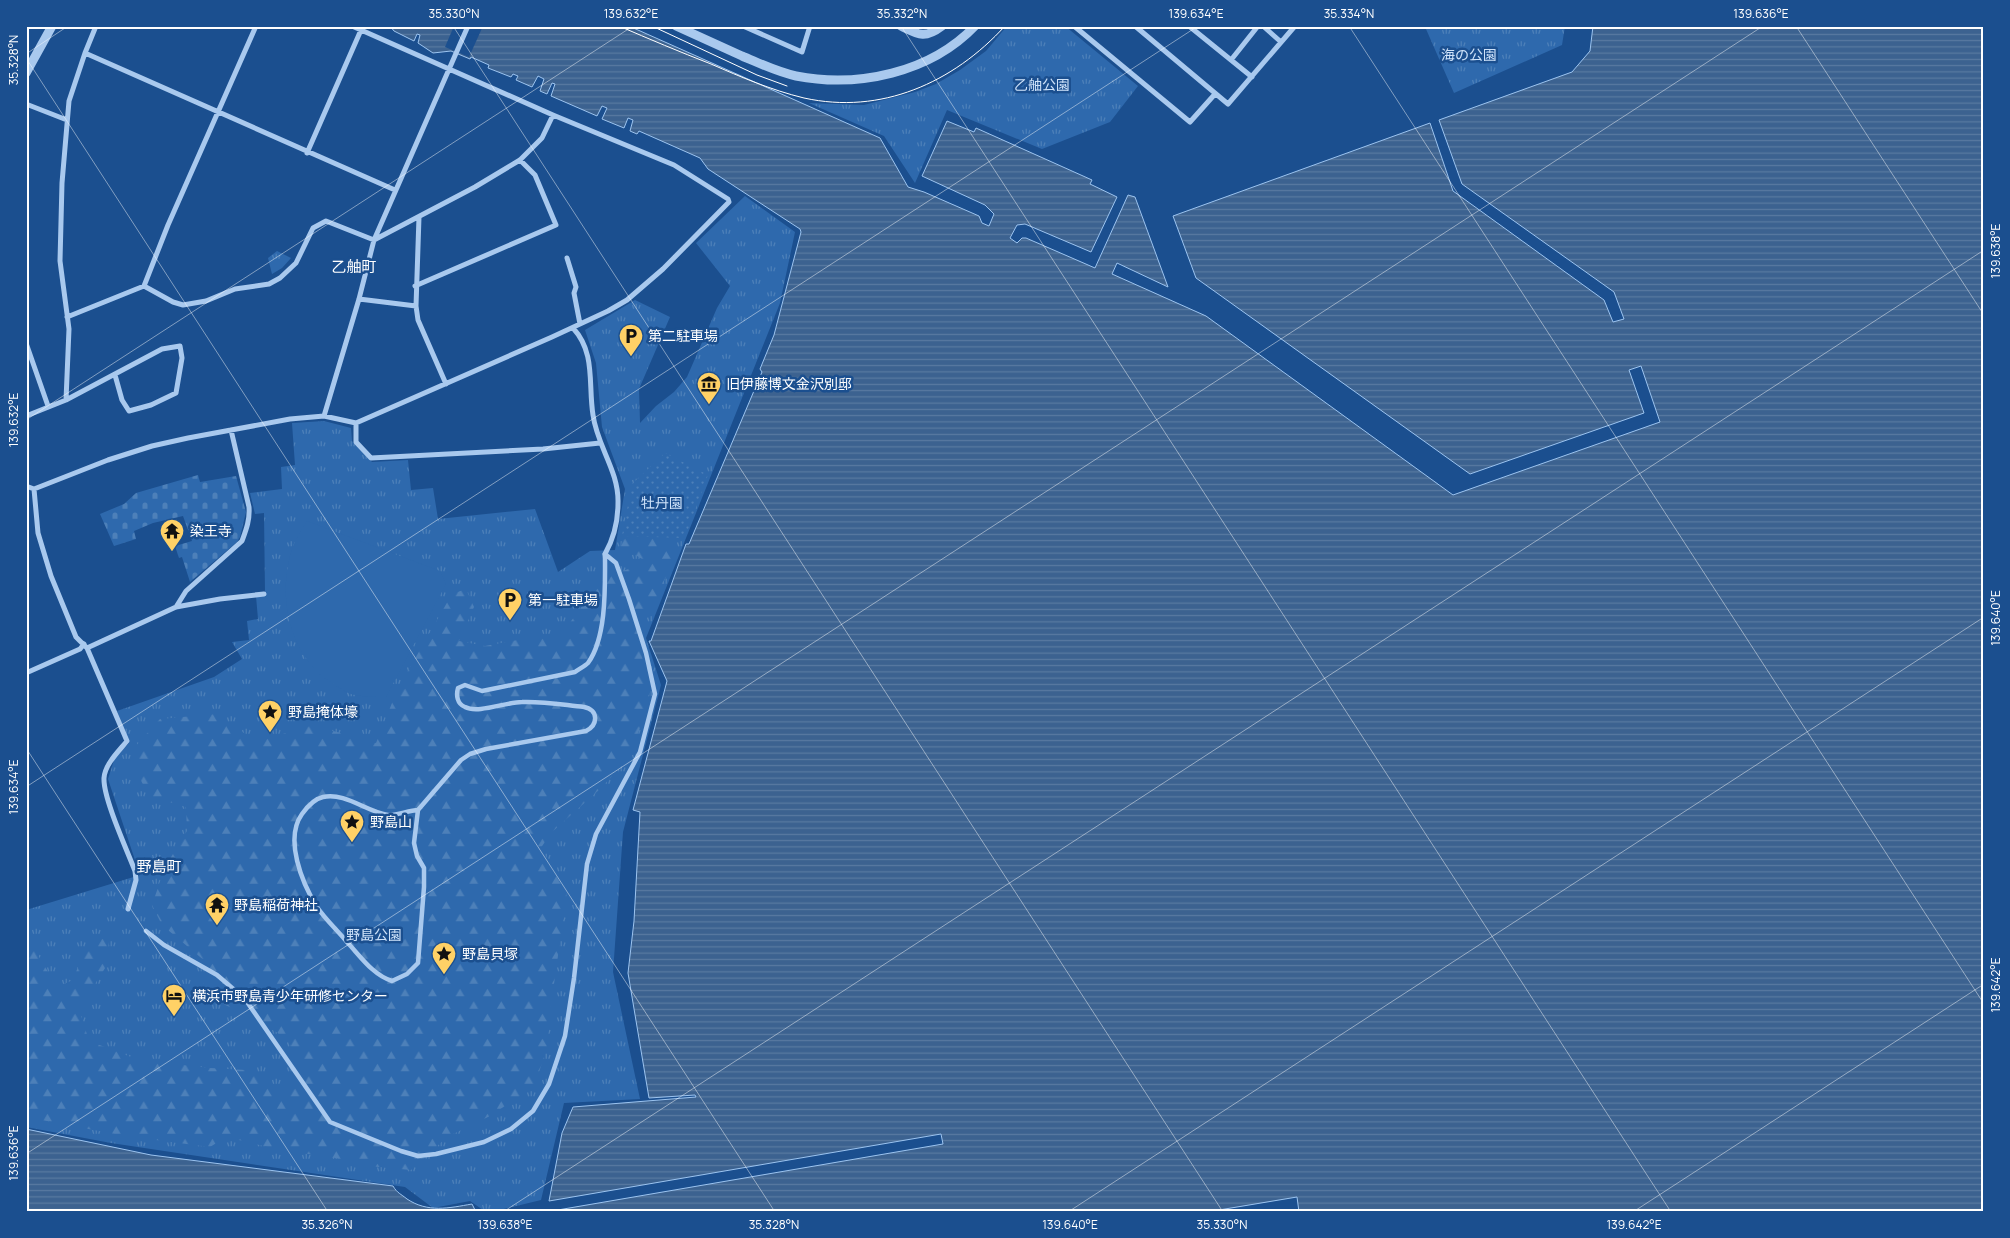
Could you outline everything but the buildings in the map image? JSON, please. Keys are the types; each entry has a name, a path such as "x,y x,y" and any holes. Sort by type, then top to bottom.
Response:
{"street":[{"path":"26,73 52,26"},
{"path":"66,400 69,329 60,262 60,231 67,120 69,101 96,26"},
{"path":"67,317 144,286 256,26"},
{"path":"26,486 34,489 108,460 152,446 231,430 290,419 324,416 356,422 573,328 627,300 663,269 729,202 728,199 674,165 554,115 352,26"},
{"path":"324,416 359,299 374,240 468,26"},
{"path":"676,26 766,66 794,76 826,80 854,80 901,71 946,49 975,26"},
{"path":"743,26 802,52 810,26"},
{"path":"901,26 916,34 924,35 932,33 942,26"},
{"path":"1074,26 1190,122 1215,94"},
{"path":"1135,26 1228,104 1295,26"},
{"path":"1189,26 1252,78"},
{"path":"1231,60 1258,26"},
{"path":"1263,26 1281,42"},
{"path":"308,152 361,30"},
{"path":"85,53 395,190"},
{"path":"26,104 67,120"},
{"path":"144,286 173,302 183,305 206,301 235,289 268,284 280,278 296,263 313,228 326,221 374,240 475,187 520,160 542,138 554,115"},
{"path":"416,286 556,224 535,175 520,160"},
{"path":"419,216 416,286 418,320 446,384"},
{"path":"567,258 576,287 574,293 580,324"},
{"path":"359,299 416,306"},
{"path":"418,810 408,810 390,816 340,798 322,797 307,806 296,822 297,865 318,908 368,966 382,978 392,981 407,974 418,963 424,868 414,843 418,810 461,760 470,754 486,749 586,731 594,725 595,715 590,708 522,702 472,709 463,707 458,701 456,693 462,685 482,691 575,672 587,664 599,637 605,584 605,554 613,539 618,504 614,476 600,443 593,415 590,364 582,338 573,328"},
{"path":"26,343 48,406"},
{"path":"26,416 66,400 162,349 180,346 182,358 176,394 152,405 129,411 122,400 115,375"},
{"path":"356,422 356,442 372,458 543,449 600,443"},
{"path":"176,607 186,591 242,541 246,531 250,518 249,507 231,430"},
{"path":"34,489 38,533 51,576 76,636 85,646 127,741 113,758 104,778 113,814 135,871 136,880 128,908"},
{"path":"146,931 164,945 217,975 245,999 330,1122 401,1152 418,1156 436,1154 484,1142 511,1129 532,1111 549,1084 565,1036 574,978 587,864 596,834 640,752 655,694 646,653 629,599 616,563 605,554"},
{"path":"26,673 176,607 264,594"}],"green space":[{"name":"乙舳公園","path":"1007,26 1065,26 1138,86 1110,122 1042,149 947,110 915,183 884,136 809,103 864,105 915,92 936,84 960,70 986,51"},
{"name":"海の公園","path":"1423,26 1565,26 1562,45 1454,93"},
{"name":"野島公園","path":"745,196 795,232 780,303 646,638 661,685 623,832 613,972 640,1099 564,1103 541,1200 491,1212 486,1212 470,1201 433,1208 405,1187 111,1143 26,1127 26,910 140,875 108,779 114,760 129,743 117,711 214,677 242,659 232,642 249,640 247,621 258,619 256,596 265,592 264,513 255,514 250,493 282,489 281,467 295,465 292,423 324,421 351,428 352,441 372,462 408,460 411,490 433,488 438,519 535,509 558,572 590,551 615,550 625,489 602,427 596,363 585,330 635,300 670,317 639,389 640,423 656,406 674,392 687,377 717,308 730,286 696,243"},
{"path":"277,251 291,258 282,268 272,274 268,258"},
{"name":"牡丹園","path":"665,453 708,475 685,538 622,536 632,484"},
{"path":"198,475 200,482 236,476 246,512 237,542 190,582 182,557 179,558 175,546 192,541 183,516 153,523 134,531 136,539 114,546 100,514 124,504 136,493"},
{"path":"664,513 675,557 637,640 651,687 645,715 628,759 600,789 552,832 540,849 568,885 551,1005 547,1048 534,1087 488,1117 447,1137 411,1170 369,1166 331,1157 285,1151 226,1137 210,1147 125,1136 26,1117 26,935 57,987 73,980 89,938 109,939 107,965 79,1009 89,1041 139,1060 246,1070 279,1091 310,1074 286,1038 253,1018 202,994 206,962 162,925 152,905 165,867 187,831 186,807 149,796 135,769 133,749 160,719 216,714 257,742 312,725 376,743 398,688 452,594 466,589 474,607 459,641 485,646 533,637 557,639 579,611 596,583 628,569 642,559 621,546 625,525"},
{"path":"307,521 440,571 446,584 386,697 359,696 343,690 320,674 298,645 287,611 287,574 293,547"}],"shaded area":[{"path":"390,26 629,26 880,138 908,187 979,216 982,223 989,226 994,214 985,205 922,176 947,121 974,132 976,128 1092,180 1090,184 1117,197 1091,252 1025,224 1017,225 1010,238 1017,243 1022,238 1026,238 1095,268 1128,195 1135,197 1168,287 1117,263 1112,274 1206,316 1453,495 1660,422 1641,366 1629,370 1644,413 1470,474 1196,278 1173,216 1430,123 1453,191 1604,300 1613,322 1624,319 1614,292 1462,184 1439,120 1572,72 1590,51 1593,26 1984,26 1984,1212 1299,1212 1297,1197 1207,1212 546,1212 943,1144 941,1134 549,1201 562,1133 573,1107 696,1097 695,1095 649,1098 628,973 634,921 640,812 633,810 667,681 649,641 651,641 686,544 689,544 762,372 760,369 774,335 801,232 800,229 708,169 700,158 639,131 637,134 630,131 633,120 628,118 624,128 602,119 607,108 602,106 597,116 551,96 555,84 552,83 547,94 540,91 544,79 538,76 532,87 516,80 518,76 513,74 511,77 488,68 489,65 471,57 470,59 451,51 433,53 418,43 420,35 417,34 414,41 394,31"},
{"path":"26,1129 151,1155 393,1186 407,1199 423,1206 439,1208 472,1204 476,1212 26,1212"}],"pier":[{"path":"454,26 483,26 469,57 445,47"}],"tram line":[{"path":"619,26 768,87 804,98 833,102 861,102 888,98 914,90 962,64 985,46 1005,26"},
{"path":"652,26 757,75 787,86"}],"place":[{"name":"第二駐車場","path":"631,357"},
{"name":"旧伊藤博文金沢別邸","path":"709,405"},
{"name":"染王寺","path":"172,552"},
{"name":"第一駐車場","path":"510,621"},
{"name":"野島掩体壕","path":"270,733"},
{"name":"野島山","path":"352,843"},
{"name":"野島稲荷神社","path":"217,926"},
{"name":"野島貝塚","path":"444,975"},
{"name":"横浜市野島青少年研修センター","path":"174,1017"}],"district":[{"name":"乙舳町","path":"354,267"},
{"name":"野島町","path":"159,867"}]}
